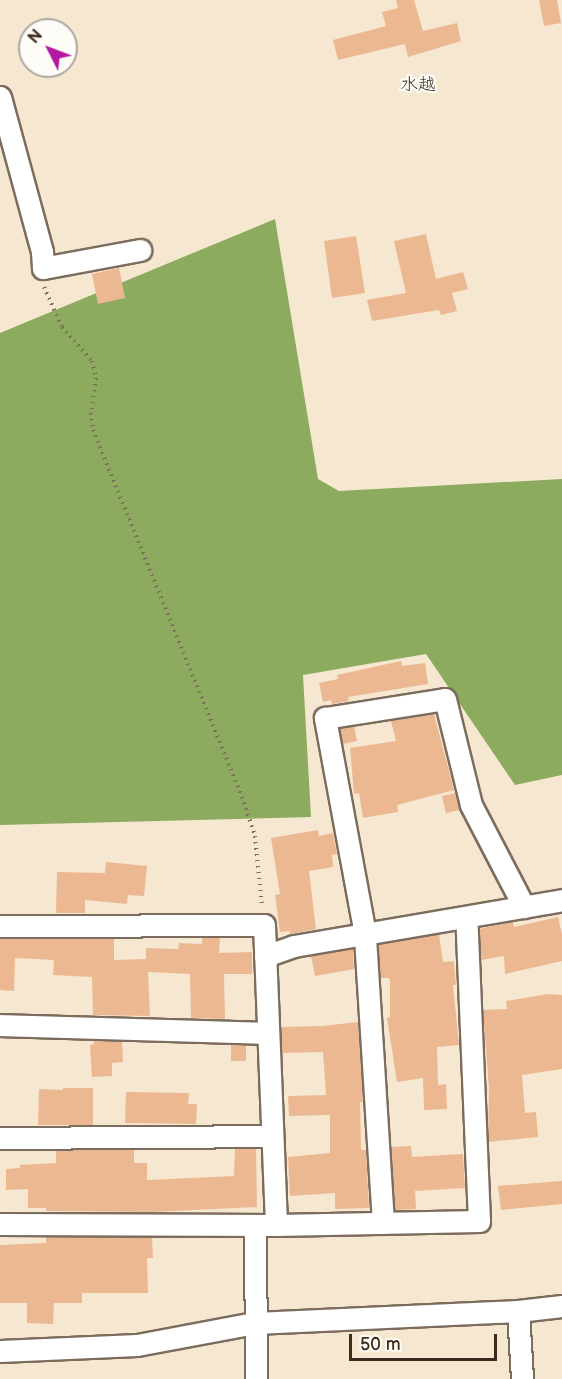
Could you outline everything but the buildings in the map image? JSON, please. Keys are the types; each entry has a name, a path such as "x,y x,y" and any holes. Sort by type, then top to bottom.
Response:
{"street":[{"path":"0,97 42,252 43,268 140,250"},
{"path":"382,1223 365,934 326,718 445,699 471,805 525,907"},
{"path":"265,956 294,946 562,900"},
{"path":"0,1224 265,1225 479,1221 466,916"},
{"path":"0,926 264,925 272,1136 255,1323 256,1379"},
{"path":"0,1024 268,1033"},
{"path":"0,1138 272,1136"},
{"path":"0,1351 137,1345 255,1323 518,1311 562,1306"},
{"path":"518,1311 522,1379"}],"path":[{"path":"43,268 45,291 62,327 92,361 96,378 91,412 93,430 242,797 255,836 264,925"}],"green space":[{"path":"275,219 318,479 339,491 562,479 562,775 515,785 426,654 303,675 311,817 0,825 0,333"}],"district":[{"name":"水越","path":"418,85"}]}
